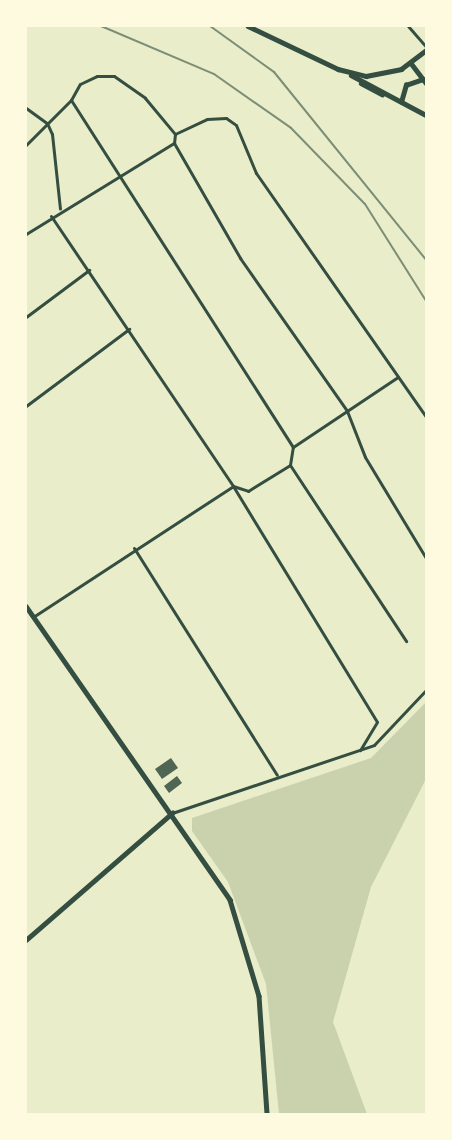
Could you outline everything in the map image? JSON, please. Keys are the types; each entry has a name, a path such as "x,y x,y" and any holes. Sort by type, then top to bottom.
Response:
{"main road":[{"path":"248,26 426,115"},
{"path":"338,69 366,76 411,63 426,49"},
{"path":"401,102 406,85 425,81 411,63"},
{"path":"26,606 172,813 230,900 259,996 267,1114"},
{"path":"26,940 172,813"}],"street":[{"path":"408,26 426,49"},
{"path":"26,145 71,100 80,84 114,76 145,98 175,134 174,143 240,258 347,411 365,457 426,558"},
{"path":"71,100 293,447 290,465 406,641"},
{"path":"26,108 47,123 60,209"},
{"path":"175,134 207,119 226,118 236,125 256,173 426,417"},
{"path":"26,234 60,209 117,173 174,143"},
{"path":"51,216 233,486 377,722 360,750"},
{"path":"26,317 89,270"},
{"path":"26,406 129,329"},
{"path":"293,447 398,377"},
{"path":"33,617 134,548 233,486 248,490 290,465"},
{"path":"134,548 277,776"},
{"path":"172,813 360,750 393,728 426,690"}],"green space":[{"path":"426,702 426,779 371,887 333,1022 367,1114 279,1114 266,984 228,882 192,831 192,818 371,758"}],"building":[{"path":"171,758 178,768 162,779 155,769"},
{"path":"177,776 182,783 169,793 164,786"}],"railway":[{"path":"101,26 214,74 291,128 365,204 426,301"},
{"path":"210,26 274,72 426,260"}]}
